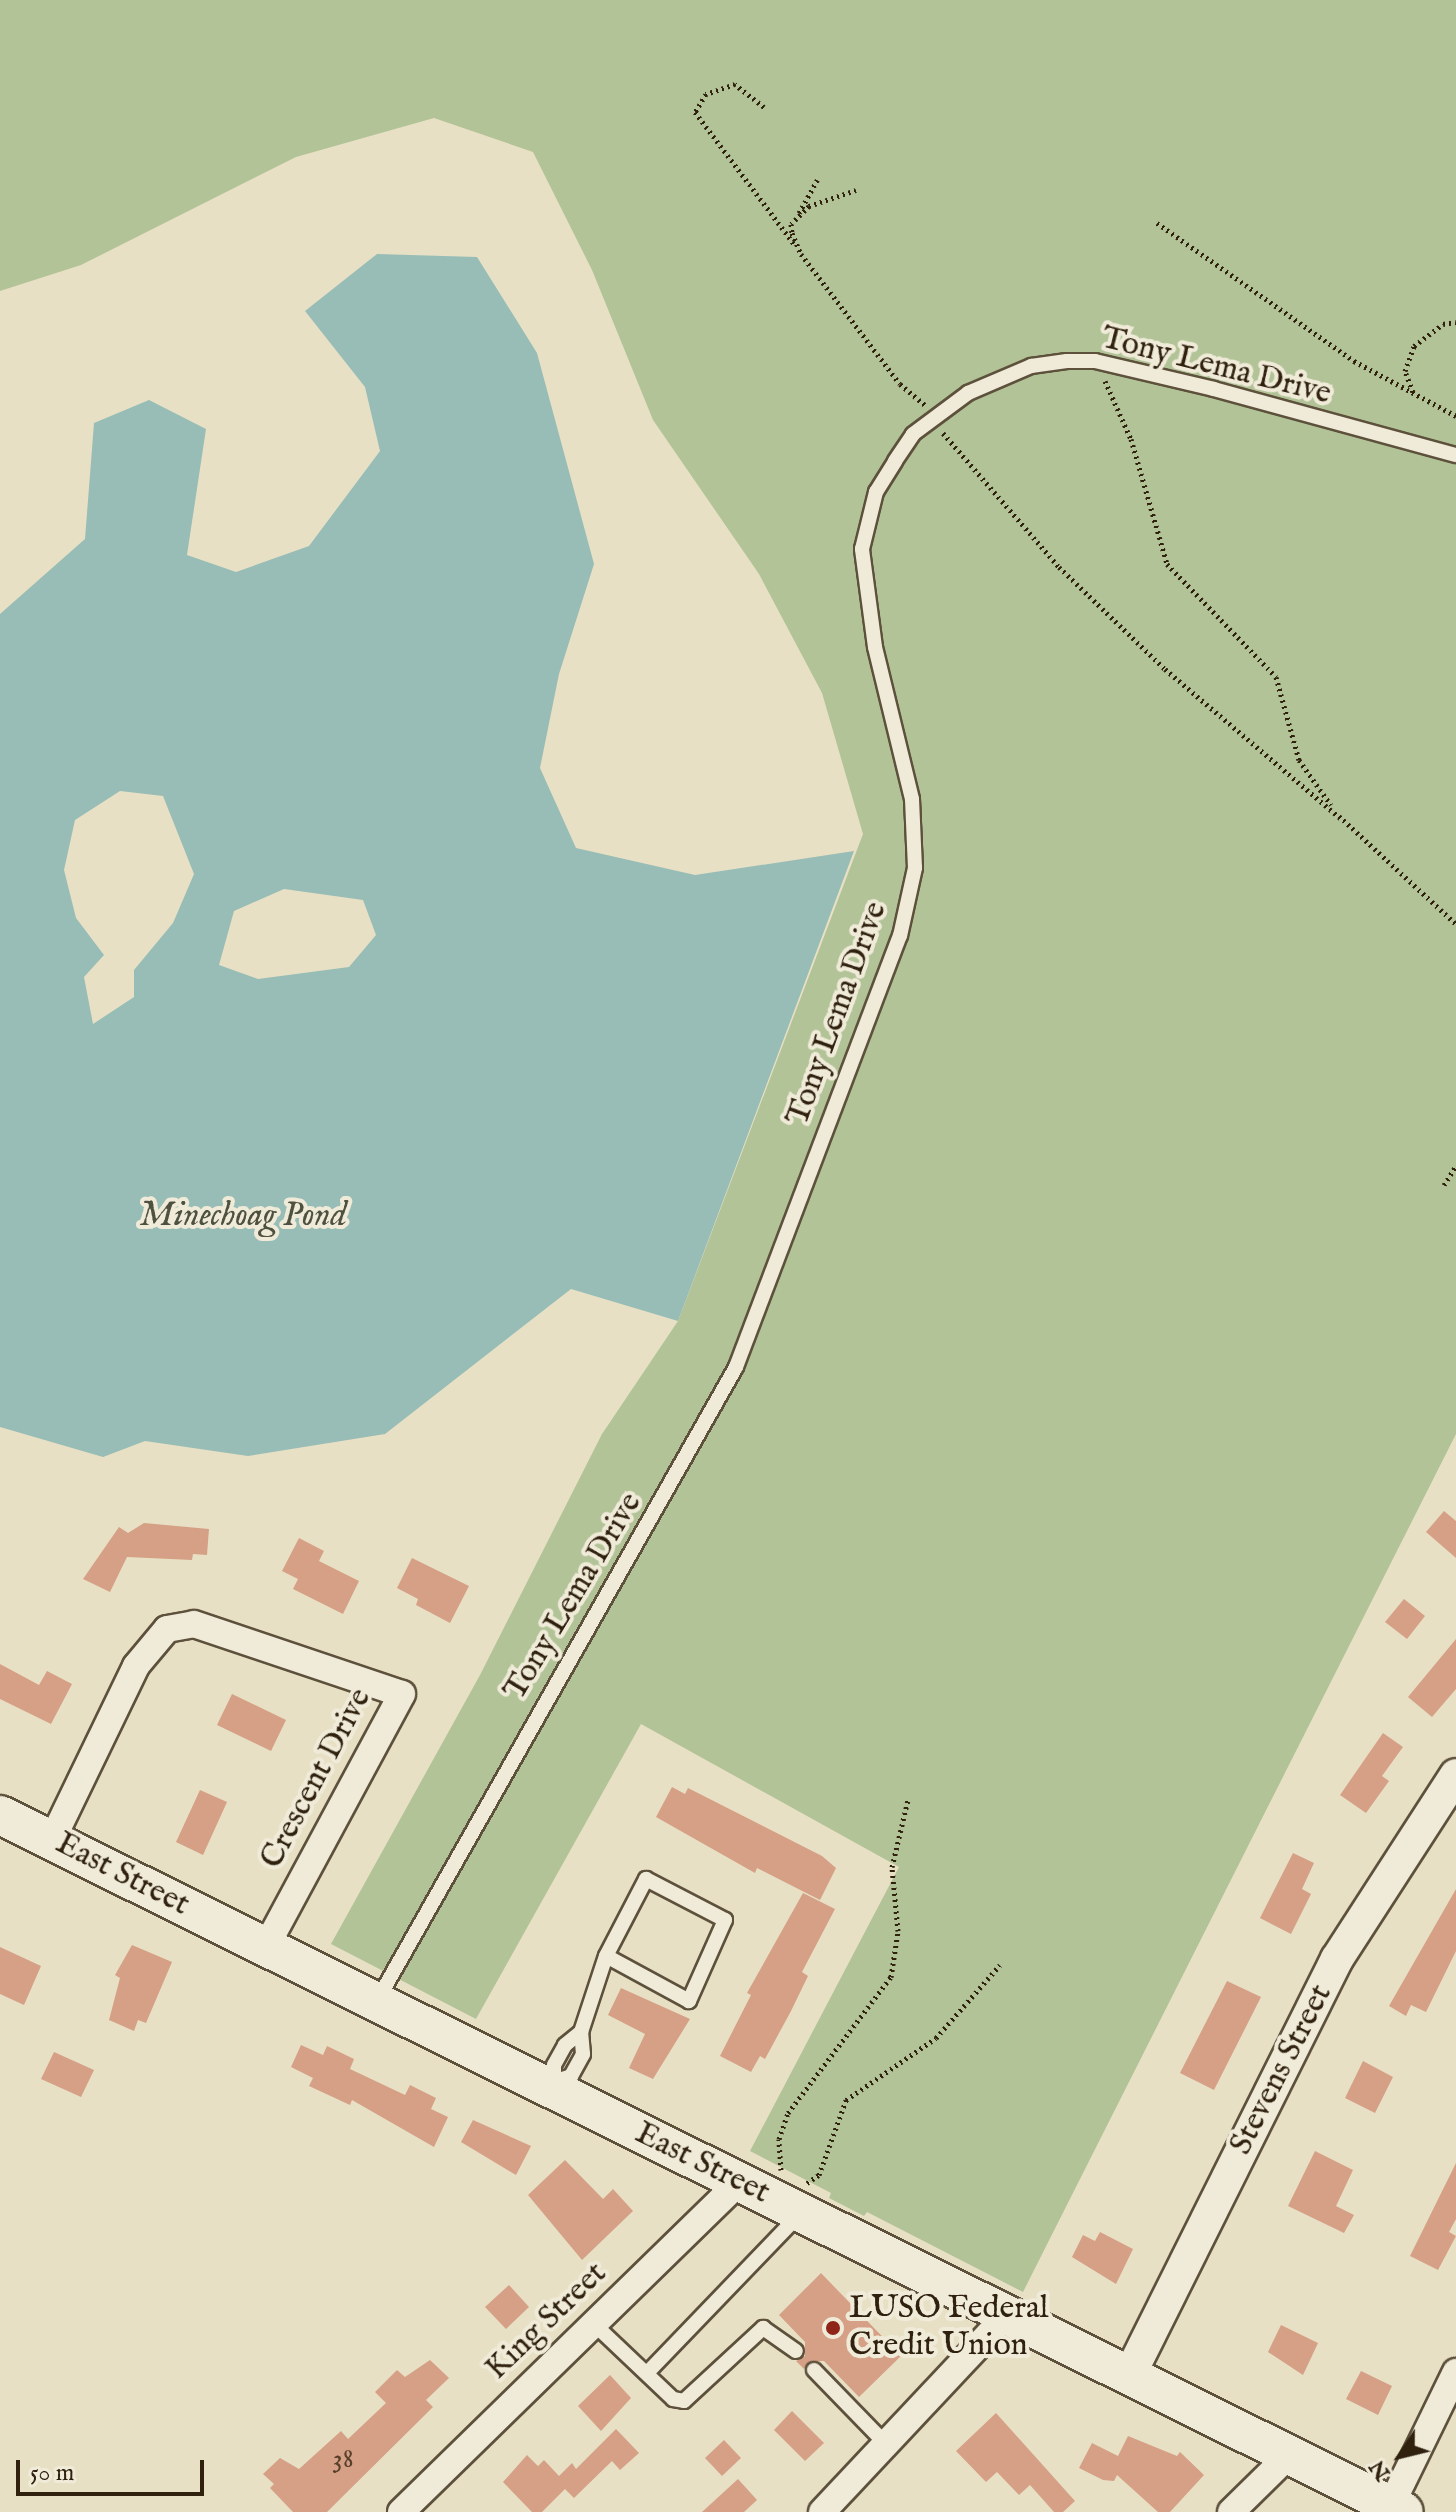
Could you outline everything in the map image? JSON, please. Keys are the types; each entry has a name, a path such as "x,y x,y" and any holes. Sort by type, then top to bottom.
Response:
{"main road":[{"name":"East Street","path":"0,1815 378,1999 740,2181 796,2193 1005,2317 1291,2453 1397,2509"}],"street":[{"name":"Crescent Drive","path":"52,1840 136,1666 167,1629 194,1624 402,1694 266,1947"},
{"name":"Stevens Street","path":"1129,2376 1337,1959 1456,1775"},
{"name":"King Street","path":"401,2512 740,2181"},
{"path":"822,2512 1005,2317"},
{"path":"1397,2509 1456,2372"},
{"path":"1231,2512 1291,2453"}],"lane":[{"name":"Tony Lema Drive","path":"378,1999 736,1367 900,936 915,868 912,799 875,647 862,549 876,492 913,434 968,393 1031,366 1095,361 1456,455"},
{"path":"553,2086 554,2065 565,2045 581,2032 606,1956 646,1879 725,1920 689,2001 606,1956"},
{"path":"647,2373 796,2193"},
{"path":"594,2324 673,2399 684,2401 763,2328 772,2329 796,2351"},
{"path":"814,2370 886,2444"}],"path":[{"path":"764,107 735,84 706,94 695,112 900,384 937,415 956,453 1059,567 1165,669 1341,819 1456,924"},
{"path":"801,254 792,233 798,214 817,180"},
{"path":"798,214 856,190"},
{"path":"1157,223 1280,312 1456,416"},
{"path":"1413,392 1405,371 1414,346 1443,324 1456,322"},
{"path":"1095,361 1131,439 1167,564 1271,669 1282,690 1289,734 1299,760 1341,819"},
{"path":"1444,1185 1456,1166"},
{"path":"908,1800 892,1867 898,1931 891,1977 788,2113 777,2154 796,2193 819,2175 846,2100 936,2038 1000,1965"}],"green space":[{"path":"0,0 1456,0 1456,1434 1023,2292 867,2212 864,2216 829,2198 831,2193 750,2151 899,1867 641,1724 476,2019 331,1944 480,1675 602,1434 678,1321 863,834 822,693 759,574 653,420 592,270 533,152 434,118 296,157 81,265 0,291"}],"water":[{"name":"Minechoag Pond","path":"377,254 477,257 537,353 594,564 559,674 540,768 576,848 695,875 854,851 678,1321 571,1289 385,1434 248,1456 145,1441 103,1457 0,1427 0,614 85,539 94,423 149,400 206,429 187,555 236,572 309,546 380,451 365,387 305,311","holes":["120,791 163,796 194,874 173,923 134,970 134,997 93,1024 84,977 104,955 76,918 64,870 75,820","284,889 363,900 376,935 349,967 258,979 219,965 234,911"]}],"building":[{"path":"1444,1511 1456,1521 1456,1558 1426,1532"},
{"path":"144,1523 209,1529 207,1555 193,1554 192,1560 127,1557 110,1592 83,1579 119,1527 128,1533"},
{"path":"299,1538 324,1551 319,1561 359,1581 343,1614 293,1589 298,1579 282,1571"},
{"path":"412,1558 469,1586 450,1623 416,1605 418,1599 397,1588"},
{"path":"1404,1599 1425,1616 1407,1639 1385,1622"},
{"path":"1456,1639 1456,1689 1432,1717 1408,1697"},
{"path":"0,1664 39,1685 47,1671 72,1684 51,1724 0,1699"},
{"path":"232,1694 286,1720 271,1751 217,1725"},
{"path":"1383,1733 1403,1747 1382,1776 1389,1781 1366,1813 1340,1795"},
{"path":"672,1787 685,1794 688,1788 822,1856 836,1868 820,1900 757,1868 755,1873 656,1817"},
{"path":"200,1790 227,1802 203,1855 176,1842"},
{"path":"1293,1853 1314,1863 1302,1889 1311,1894 1291,1934 1260,1918"},
{"path":"1456,1889 1456,1951 1426,2012 1411,2005 1406,2016 1389,2006"},
{"path":"803,1893 835,1909 802,1972 808,1976 791,2011 765,2059 760,2056 751,2072 720,2056 751,1995 747,1993"},
{"path":"132,1945 172,1962 146,2023 138,2020 134,2031 109,2020 120,1978 115,1975"},
{"path":"0,1947 41,1966 24,2005 0,1994"},
{"path":"1227,1981 1261,1997 1214,2090 1180,2073"},
{"path":"621,1988 690,2019 653,2079 629,2068 645,2034 608,2015"},
{"path":"301,2045 323,2055 327,2046 354,2059 350,2069 405,2095 410,2085 436,2098 431,2109 448,2117 434,2147 352,2100 350,2105 309,2086 313,2078 291,2067"},
{"path":"54,2052 94,2070 81,2097 41,2079"},
{"path":"1363,2061 1393,2077 1375,2113 1345,2098"},
{"path":"473,2120 531,2146 516,2175 461,2142"},
{"path":"1315,2151 1353,2170 1336,2206 1354,2215 1344,2233 1288,2206"},
{"path":"565,2160 603,2199 613,2189 633,2211 582,2260 528,2195"},
{"path":"1456,2163 1456,2219 1449,2232 1456,2236 1438,2270 1410,2256"},
{"path":"1100,2232 1133,2249 1116,2284 1072,2257 1083,2235 1095,2241"},
{"name":"LUSO Federal Credit Union","path":"821,2273 901,2356 859,2397 824,2361 811,2361 804,2369 796,2361 805,2356 805,2342 779,2315"},
{"path":"509,2285 529,2307 506,2329 485,2307"},
{"path":"1281,2325 1318,2343 1303,2375 1268,2352"},
{"path":"430,2360 449,2378 426,2400 433,2407 327,2512 293,2512 270,2488 274,2484 263,2474 280,2458 299,2469 341,2431 348,2439 386,2403 375,2392 397,2370 405,2377"},
{"path":"1361,2371 1392,2386 1378,2415 1346,2399"},
{"path":"610,2375 631,2398 601,2431 578,2406"},
{"path":"792,2411 824,2443 805,2461 774,2430"},
{"path":"996,2413 1075,2501 1063,2512 1054,2512 1030,2485 1019,2495 997,2472 986,2482 956,2451"},
{"path":"616,2429 639,2453 620,2470 612,2461 574,2498 565,2489 542,2512 532,2512 503,2482 527,2455 538,2466 544,2460 559,2476 572,2463 576,2469"},
{"path":"1128,2436 1177,2456 1180,2452 1204,2475 1170,2512 1158,2512 1117,2475 1114,2481 1103,2480 1079,2468 1092,2443 1118,2456"},
{"path":"724,2440 741,2458 722,2476 705,2458"},
{"path":"738,2479 757,2500 744,2512 702,2512"}],"place":[{"name":"LUSO Federal Credit Union","path":"833,2328"}]}
